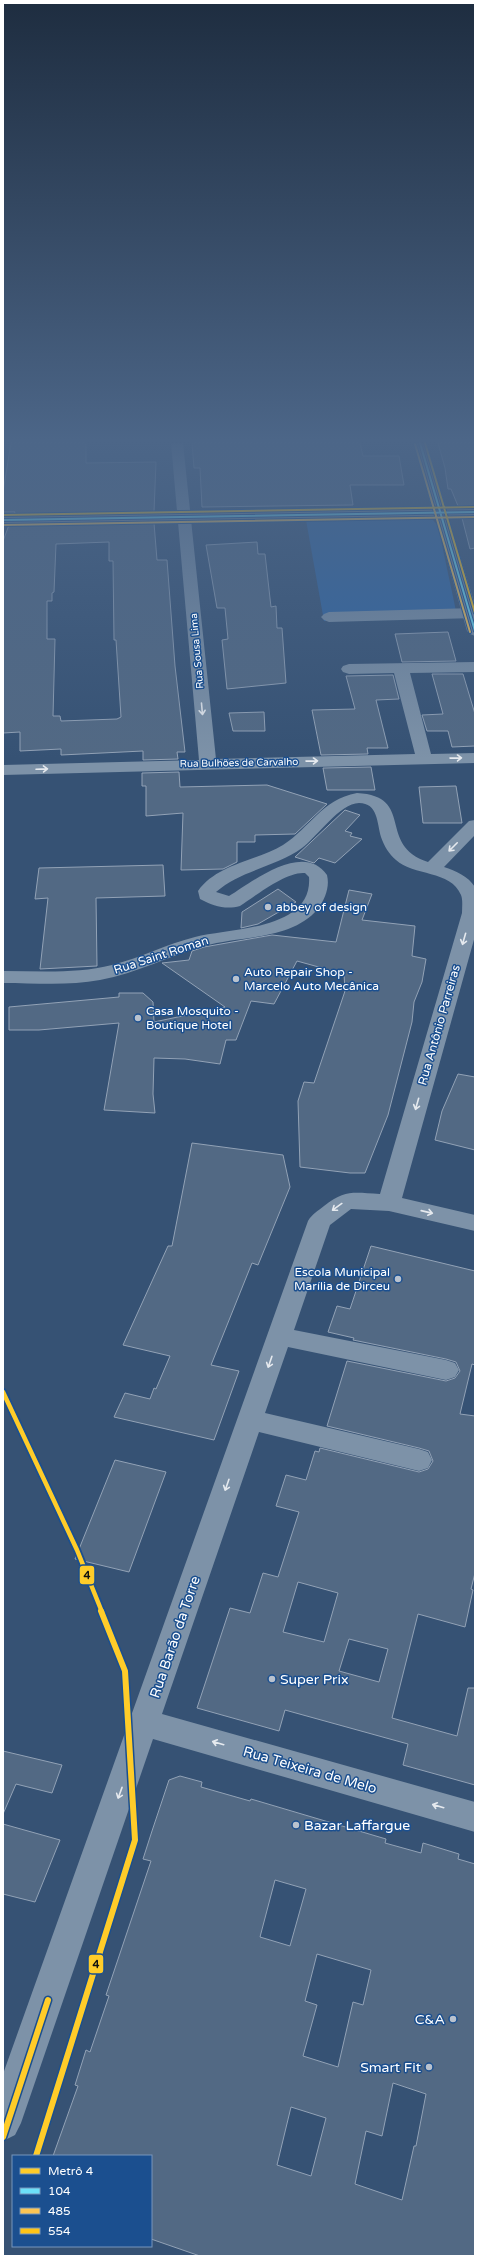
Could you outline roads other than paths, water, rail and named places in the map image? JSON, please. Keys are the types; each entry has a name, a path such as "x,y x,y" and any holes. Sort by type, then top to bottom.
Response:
{"main road":[{"path":"452,548 472,613 475,631"}],"street":[{"name":"Rua Sousa Lima","path":"187,548 208,764"},
{"path":"329,617 472,613"},
{"path":"348,669 475,667"},
{"path":"401,668 424,758"},
{"name":"Rua Bulhões de Carvalho","path":"3,770 424,758 475,758"},
{"name":"Rua Saint Roman","path":"3,976 85,976 112,971 199,941 272,928 298,917 310,909 316,898 319,877 315,871 307,867 298,866 283,871 234,902 225,903 216,900 207,895 207,890 219,880 272,858 291,847 342,802 348,799 371,799 381,804 393,845 397,853 405,858 432,869"},
{"path":"432,869 475,825"},
{"name":"Rua Antônio Parreiras","path":"388,1203 472,913 471,894 467,886 459,880 432,869"},
{"name":"Rua Barão da Torre","path":"3,2123 145,1723 320,1221 346,1201 388,1203 475,1223"},
{"path":"279,1336 446,1370"},
{"path":"250,1420 419,1460"},
{"name":"Rua Teixeira de Melo","path":"145,1723 475,1817"}],"metro line":[{"name":"4","path":"3,1392 77,1550 125,1671 135,1840 36,2155"},
{"name":"4","path":"3,2137 48,2000"}],"place":[{"name":"abbey of design","path":"268,907"},
{"name":"Auto Repair Shop - Marcelo Auto Mecânica","path":"236,979"},
{"name":"Casa Mosquito - Boutique Hotel","path":"138,1018"},
{"name":"Escola Municipal Marília de Dirceu","path":"398,1279"},
{"name":"Super Prix","path":"272,1679"},
{"name":"Bazar Laffargue","path":"296,1825"},
{"name":"C&A","path":"453,2019"},
{"name":"Smart Fit","path":"429,2067"}]}
